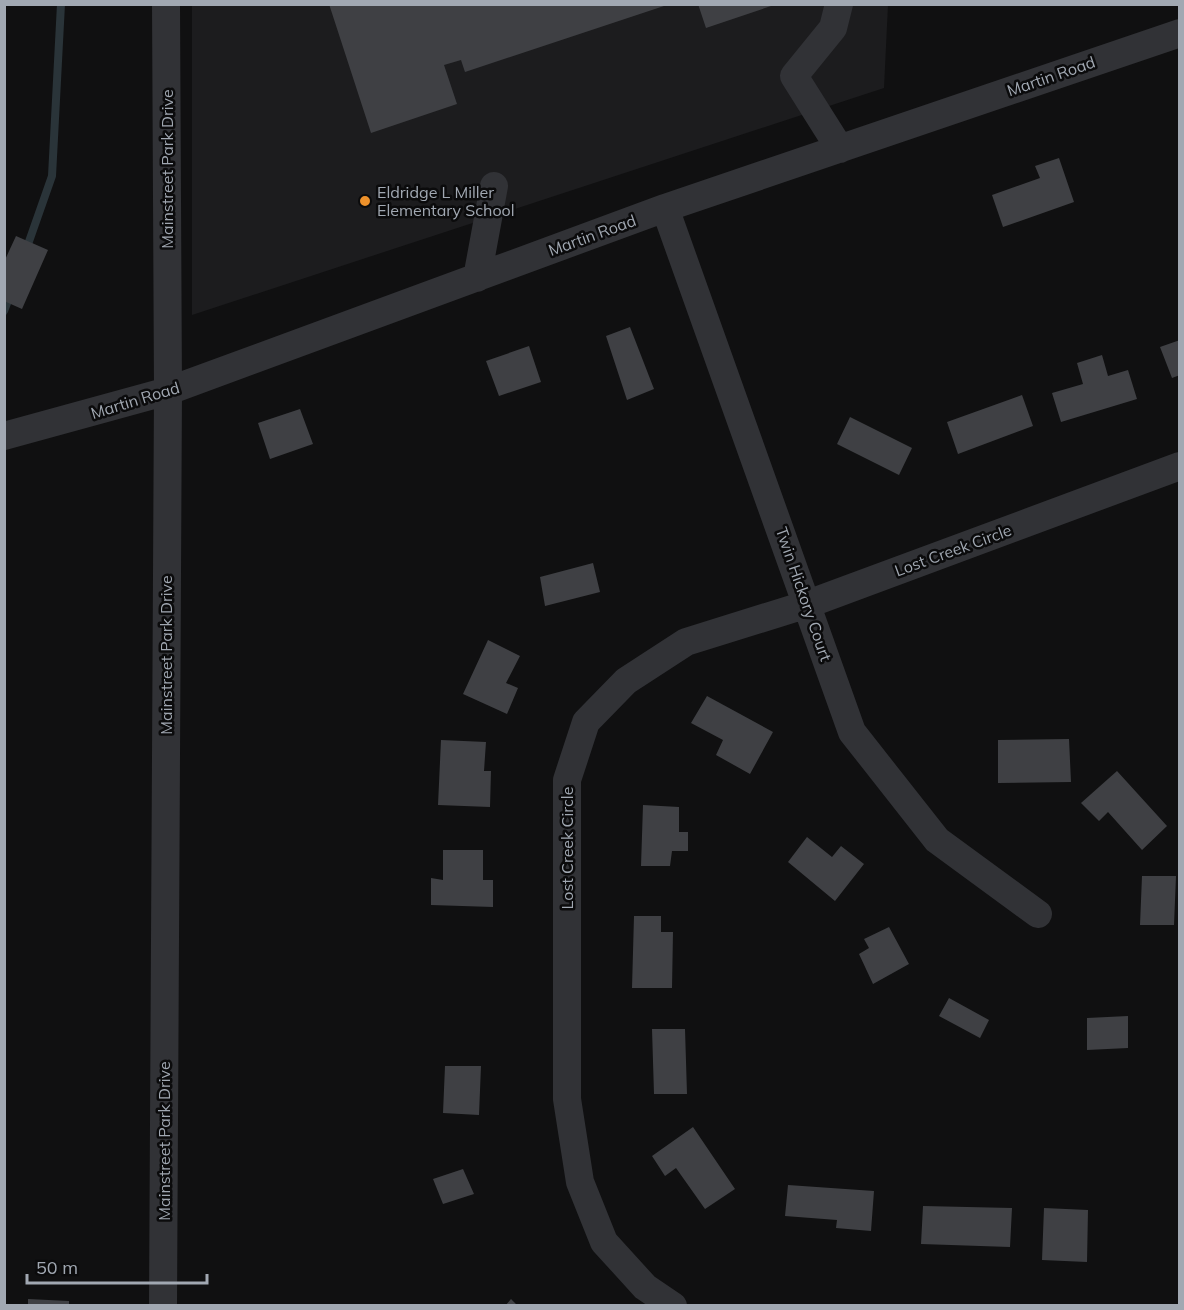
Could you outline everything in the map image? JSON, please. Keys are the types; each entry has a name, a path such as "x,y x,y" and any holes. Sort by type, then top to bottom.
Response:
{"street":[{"name":"Mainstreet Park Drive","path":"163,1305 168,391 166,4"},
{"path":"839,4 834,28 794,76 840,149"},
{"name":"Martin Road","path":"4,436 168,391 665,208 1179,33"},
{"path":"477,278 494,186"},
{"name":"Twin Hickory Court","path":"665,208 852,732 937,840 1038,914"},
{"name":"Lost Creek Circle","path":"673,1305 645,1287 604,1242 580,1182 567,1099 567,780 586,722 626,681 686,642 808,604 1179,466"}],"shaded area":[{"name":"Eldridge L Miller Elementary School","path":"192,5 888,5 884,88 192,315"}],"building":[{"path":"329,4 667,5 465,72 461,60 444,65 457,104 371,133"},
{"path":"698,4 774,4 774,5 706,28"},
{"path":"1059,158 1074,202 1003,227 992,195 1040,178 1035,166"},
{"path":"16,236 48,250 22,309 4,301 4,262"},
{"path":"630,327 654,389 627,400 606,336"},
{"path":"1180,340 1180,375 1172,378 1160,347"},
{"path":"529,346 541,382 499,396 486,361"},
{"path":"1102,355 1108,376 1128,370 1137,399 1061,422 1052,393 1083,384 1077,363"},
{"path":"1022,395 1033,426 958,454 947,422"},
{"path":"300,409 313,444 270,459 258,423"},
{"path":"850,417 912,448 899,475 837,444"},
{"path":"593,563 600,592 545,606 540,577"},
{"path":"488,640 520,656 506,683 518,688 507,714 463,694"},
{"path":"707,696 773,732 750,774 716,755 723,740 691,723"},
{"path":"1069,739 1071,782 998,783 998,740"},
{"path":"441,740 486,742 484,771 491,771 490,807 438,805"},
{"path":"1117,771 1167,826 1142,850 1108,812 1099,821 1081,803"},
{"path":"643,805 679,807 679,832 688,832 688,851 672,851 670,866 641,866"},
{"path":"807,837 832,857 841,846 864,864 835,901 788,862"},
{"path":"443,850 483,850 483,880 493,880 493,907 431,905 431,878 443,880"},
{"path":"1142,876 1176,876 1174,925 1140,925"},
{"path":"634,916 661,916 661,932 673,932 672,988 632,988"},
{"path":"889,927 909,964 873,984 859,954 869,948 864,939"},
{"path":"949,998 989,1020 980,1038 939,1016"},
{"path":"1128,1016 1128,1048 1087,1050 1087,1018"},
{"path":"652,1029 685,1029 687,1094 654,1094"},
{"path":"445,1066 481,1066 479,1115 443,1113"},
{"path":"693,1127 735,1189 705,1209 676,1168 665,1176 652,1156"},
{"path":"463,1169 474,1194 443,1204 433,1179"},
{"path":"788,1185 874,1191 871,1231 836,1228 837,1220 785,1216"},
{"path":"923,1206 1012,1208 1010,1247 921,1244"},
{"path":"1044,1208 1088,1210 1087,1262 1042,1260"},
{"path":"28,1299 69,1301 69,1306 28,1306"},
{"path":"511,1299 518,1306 505,1306"}],"waterway":[{"path":"26,250 52,176 61,4"},
{"path":"4,311 11,293"}],"place":[{"name":"Eldridge L Miller Elementary School","path":"365,201"}]}
